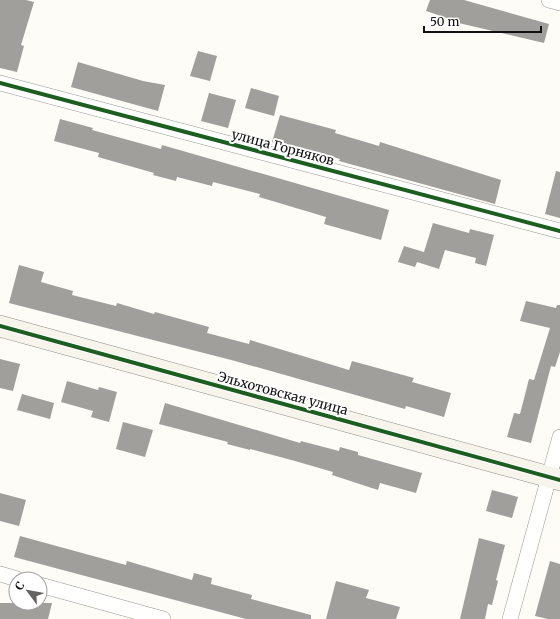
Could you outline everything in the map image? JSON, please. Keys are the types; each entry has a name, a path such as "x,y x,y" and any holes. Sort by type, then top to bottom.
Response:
{"street":[{"path":"549,0 560,3"},
{"name":"улица Горняков","path":"0,83 560,231"},
{"name":"Эльхотовская улица","path":"0,326 554,479"},
{"path":"510,619 554,479 560,437"},
{"path":"48,587 162,619"}],"building":[{"path":"0,0 26,0 34,2 21,45 24,46 17,72 0,68"},
{"path":"430,0 464,0 549,24 544,43 450,21 450,19 426,11"},
{"path":"198,51 217,56 210,81 190,76"},
{"path":"78,62 143,81 165,85 158,111 71,87"},
{"path":"251,88 279,96 274,116 245,108"},
{"path":"209,93 236,100 228,128 201,121"},
{"path":"280,115 336,130 335,133 379,146 380,142 501,180 495,204 339,161 340,159 298,147 297,149 272,142"},
{"path":"60,119 93,128 92,130 161,149 162,145 389,210 381,240 324,224 326,217 259,197 260,194 213,182 212,186 177,177 176,181 98,157 99,153 54,141"},
{"path":"556,171 560,172 560,218 545,214"},
{"path":"433,223 469,233 470,229 494,235 486,266 475,263 476,258 445,250 439,269 417,262 415,267 398,262 404,246 424,252"},
{"path":"19,265 44,272 41,282 73,291 72,295 116,306 117,303 154,314 155,312 209,327 207,333 249,344 250,340 349,370 352,361 414,378 412,382 451,393 444,417 406,406 405,409 235,361 9,303"},
{"path":"526,301 556,308 557,305 560,305 560,352 555,367 551,366 531,443 507,437 514,413 520,414 529,379 534,380 550,328 520,321"},
{"path":"0,359 20,364 13,391 0,388"},
{"path":"67,381 98,390 99,387 117,392 109,422 91,417 93,411 61,402"},
{"path":"22,394 54,403 50,419 17,410"},
{"path":"165,403 300,443 301,441 339,451 340,447 358,452 358,455 422,473 416,493 380,483 378,490 332,475 333,472 159,424"},
{"path":"123,422 153,430 145,457 116,449"},
{"path":"492,490 518,497 512,518 486,511"},
{"path":"0,493 26,500 19,526 0,521"},
{"path":"20,536 126,565 127,561 192,580 194,573 212,578 211,584 252,595 251,599 311,615 311,619 246,619 14,557"},
{"path":"479,538 505,545 496,580 498,581 492,605 488,604 485,619 460,619"},
{"path":"550,561 560,564 560,619 548,619 535,616"},
{"path":"336,581 369,590 366,598 400,607 396,619 326,619"},
{"path":"0,603 8,603 8,611 48,611 48,603 52,603 48,619 0,619"}],"cycle path":[{"path":"0,83 560,231"},
{"path":"0,326 560,480"}]}
